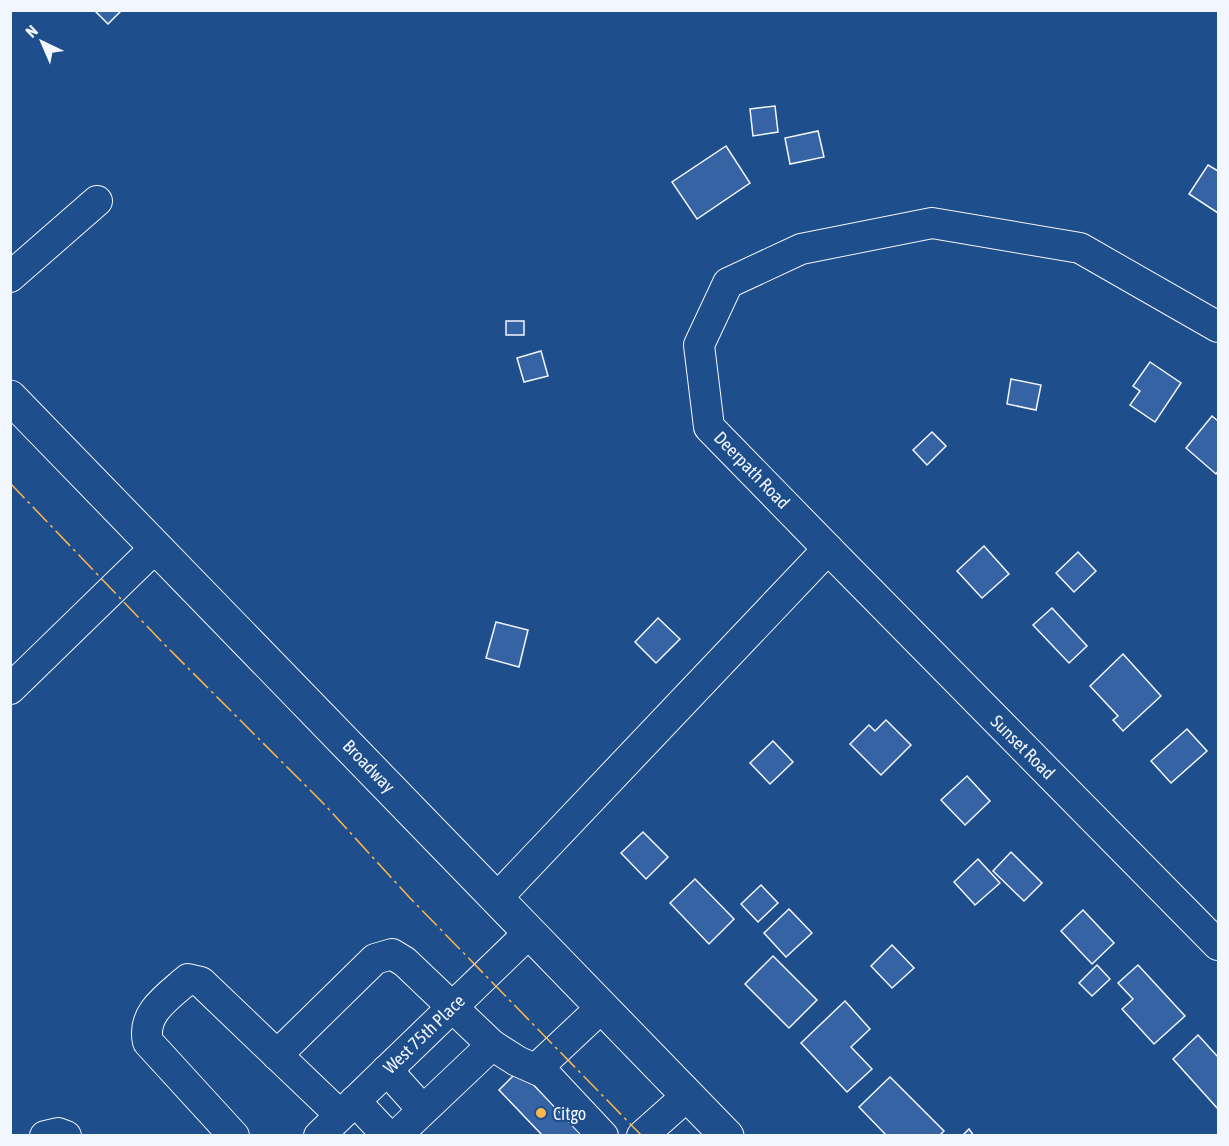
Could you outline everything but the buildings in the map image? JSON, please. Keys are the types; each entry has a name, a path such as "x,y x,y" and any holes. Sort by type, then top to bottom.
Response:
{"main road":[{"name":"Broadway","path":"10,398 602,1006 723,1134"}],"street":[{"path":"10,276 97,201"},
{"name":"Deerpath Road","path":"828,549 709,427 699,345 728,283 801,249 932,223 1080,248 1218,327"},
{"path":"10,689 156,547"},
{"path":"496,898 828,549"},
{"name":"Sunset Road","path":"828,549 1218,945"},
{"name":"West 75th Place","path":"338,1117 530,932"},
{"path":"277,1055 375,959 392,954 405,962 492,1045 517,1061 544,1073 603,1136"},
{"path":"234,1136 148,1042 145,1028 153,1012 188,979 201,982 338,1117 388,1136"},
{"path":"536,1069 602,1006"},
{"path":"396,1136 492,1045"},
{"path":"387,1071 422,1109"},
{"path":"642,1136 688,1095"},
{"path":"45,1136 58,1133 66,1136"}],"power":[{"path":"10,483 163,643 325,805 409,897 642,1136"}],"place":[{"name":"Citgo","path":"541,1113"}]}
